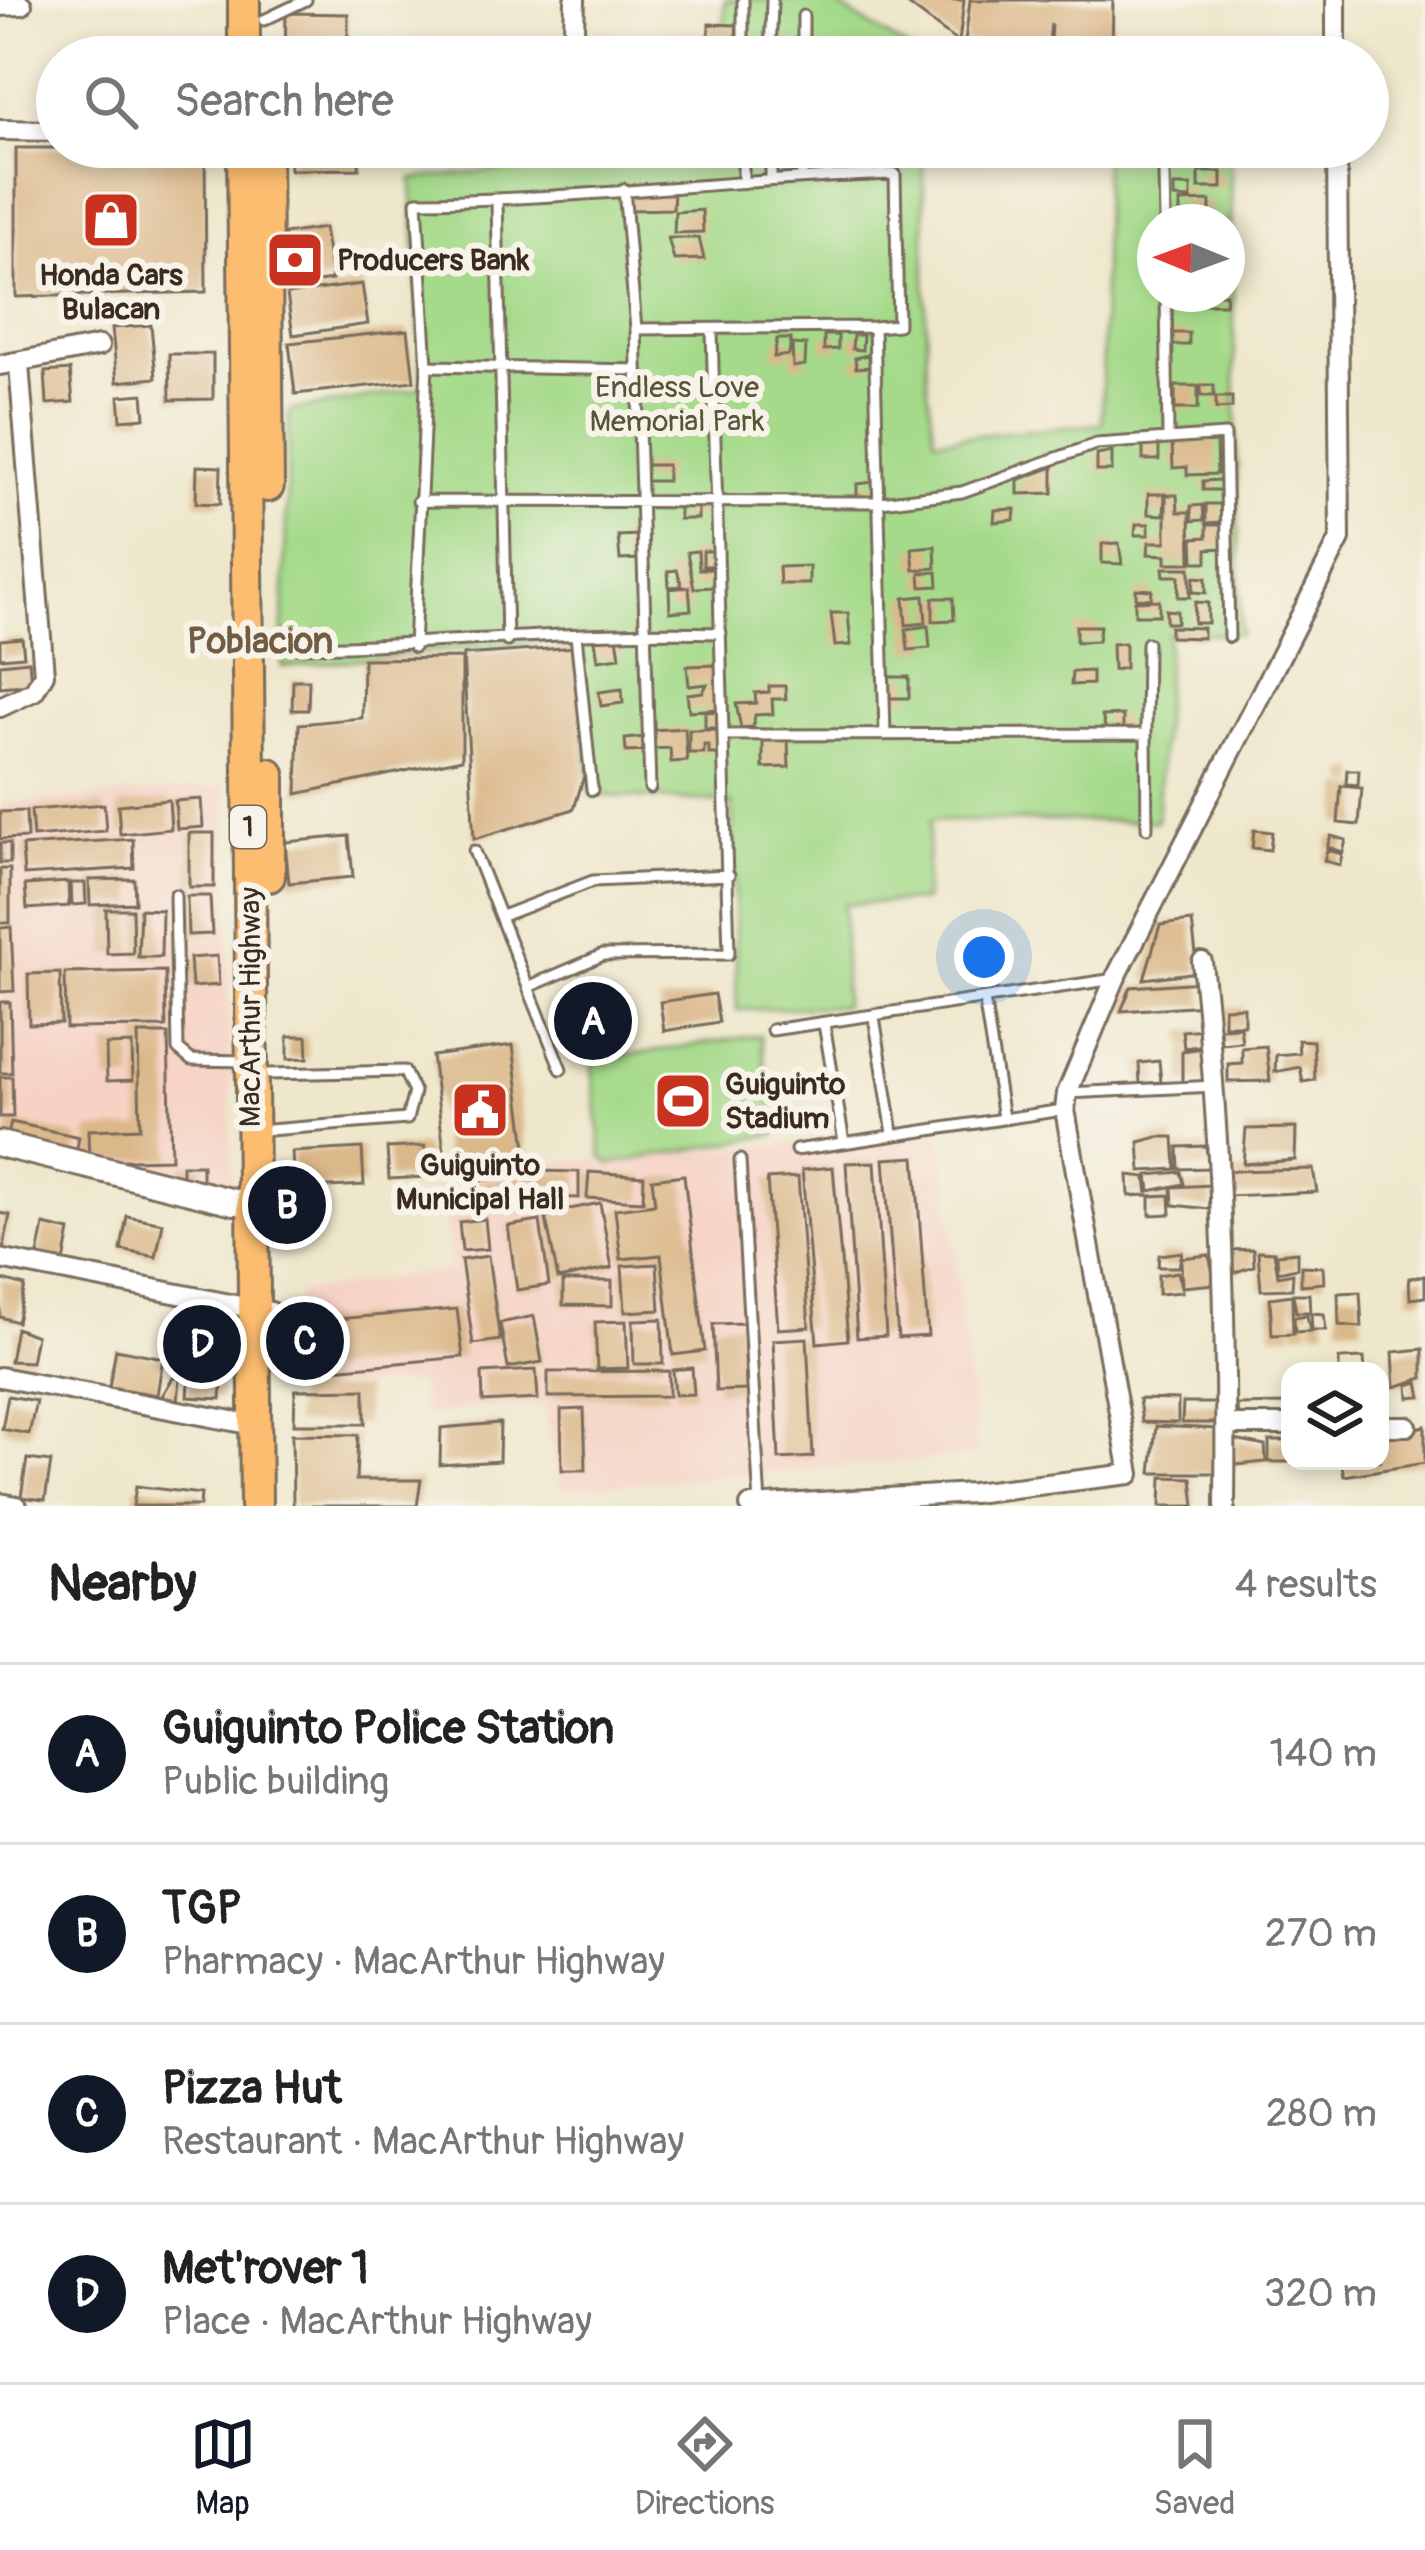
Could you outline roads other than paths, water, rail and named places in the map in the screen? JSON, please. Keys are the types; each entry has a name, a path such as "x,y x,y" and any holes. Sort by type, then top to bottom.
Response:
{"highway":[{"path":"250,36 258,7"},
{"name":"MacArthur Highway","path":"243,168 261,1313 272,1506"},
{"name":"MacArthur Highway","path":"260,1201 269,1130 260,1067 268,647 265,168"},
{"name":"MacArthur Highway","path":"256,1506 254,1425 261,1313"}],"street":[{"path":"574,36 575,0"},
{"path":"1336,0 1336,36"},
{"path":"0,6 22,5"},
{"path":"0,130 36,131"},
{"path":"750,1506 971,1493 1130,1474 1066,1102 1114,979 1340,539 1336,168"},
{"path":"0,707 34,691 44,674 10,365 99,346"},
{"path":"1202,962 1216,1087 1225,1506"},
{"path":"0,1144 260,1201"},
{"path":"0,1259 261,1313"},
{"path":"0,1377 254,1425"},
{"path":"1226,1425 1281,1425"},
{"path":"1389,1426 1408,1426"},
{"path":"0,1503 16,1506"}],"lane":[{"path":"258,7 306,0"},
{"path":"743,0 743,36"},
{"path":"771,36 772,1"},
{"path":"803,16 803,36"},
{"path":"743,168 743,180"},
{"path":"771,168 771,178"},
{"path":"802,168 802,176"},
{"path":"828,168 828,176"},
{"path":"414,646 427,366 417,201 497,201 771,178 895,174 898,326 636,329"},
{"path":"1164,175 1165,204"},
{"path":"624,189 636,329 650,788"},
{"path":"497,201 507,641"},
{"path":"1166,312 1168,437"},
{"path":"874,327 885,735"},
{"path":"528,987 603,955 729,954 712,331"},
{"path":"427,366 637,370"},
{"path":"418,501 881,502 962,492 1076,448 1225,436 1229,638"},
{"path":"268,647 414,646 644,630 721,633"},
{"path":"576,635 592,790"},
{"path":"1147,644 1147,828"},
{"path":"724,735 1146,734"},
{"path":"474,850 561,1069"},
{"path":"502,916 593,880 729,875"},
{"path":"175,895 178,1049 191,1060 404,1071 414,1092 407,1119 269,1130"},
{"path":"772,1030 1114,979"},
{"path":"984,999 1003,1118"},
{"path":"874,1016 893,1133"},
{"path":"824,1024 844,1142"},
{"path":"796,1150 1003,1118 1066,1102 1216,1087"},
{"path":"740,1160 760,1506"}],"place":[{"name":"Honda Cars Bulacan","path":"111,220"},
{"name":"Producers Bank","path":"295,260"},
{"name":"Guiguinto Police Station","path":"593,1021"},
{"name":"Guiguinto Stadium","path":"683,1101"},
{"name":"Guiguinto Municipal Hall","path":"480,1110"},
{"name":"TGP","path":"287,1205"},
{"name":"Pizza Hut","path":"305,1341"},
{"name":"Met'rover 1","path":"202,1344"}],"district":[{"name":"Poblacion","path":"260,641"}],"park label":[{"name":"Endless Love Memorial Park","path":"677,404"}]}
